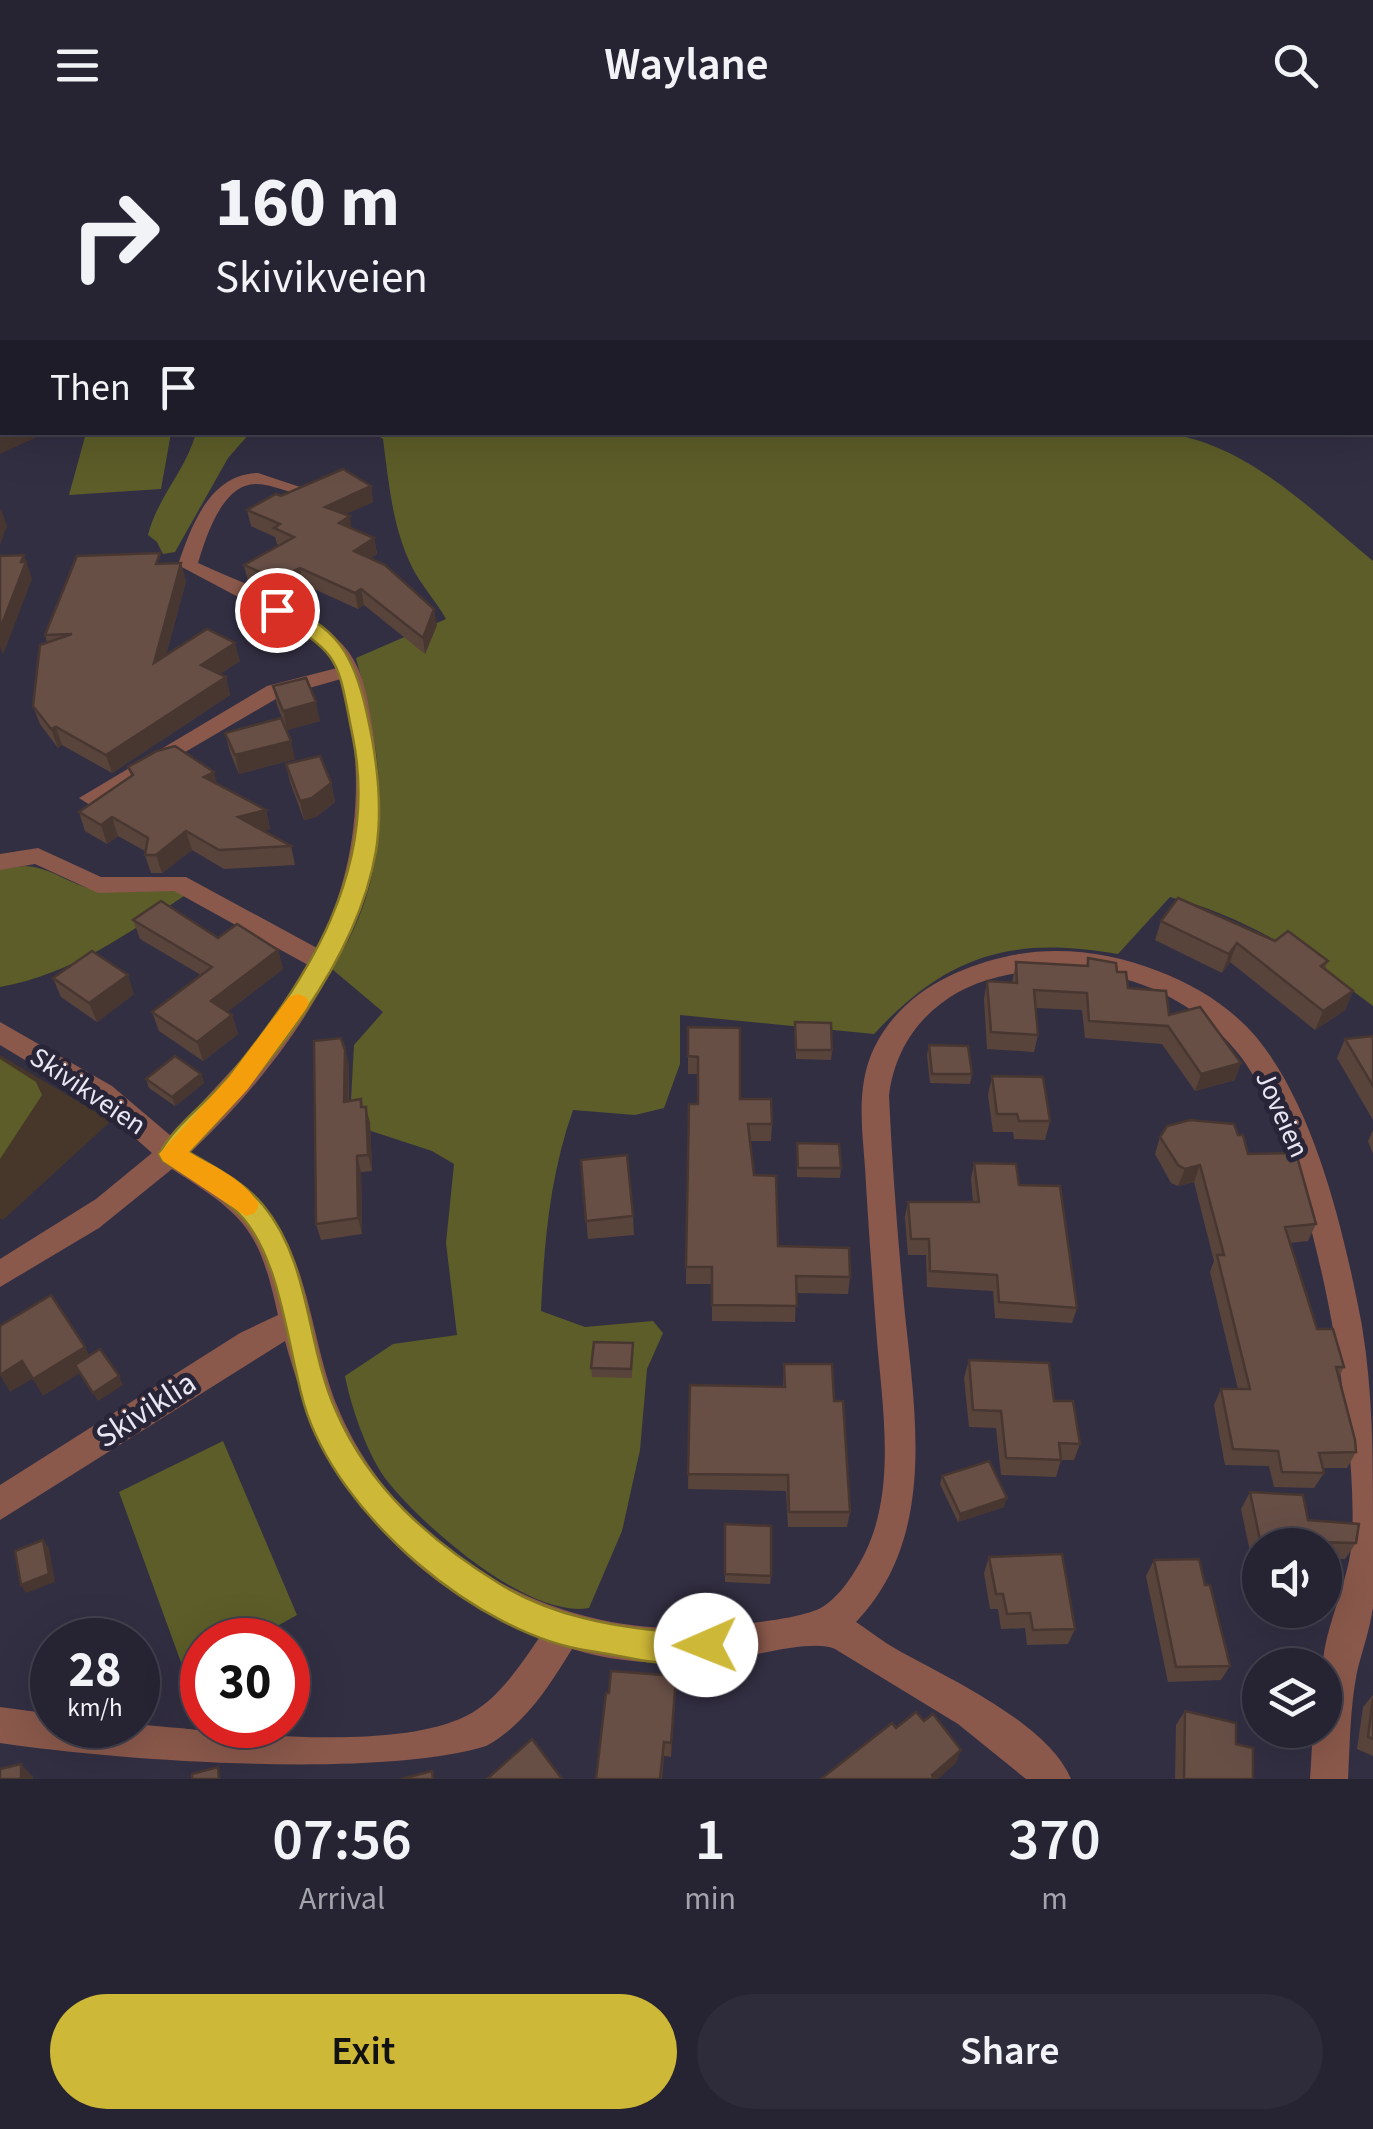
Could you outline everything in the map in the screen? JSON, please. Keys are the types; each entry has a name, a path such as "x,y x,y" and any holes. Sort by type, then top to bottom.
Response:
{"street":[{"name":"Skivikveien","path":"0,1274 73,1230 172,1154 238,1084 279,1031 322,962 356,889 366,848 367,758 348,671 339,653 323,635 188,564 208,517 226,490 256,479 294,488"},
{"path":"90,798 274,691 348,671"},
{"path":"0,862 38,856 98,884 178,883 322,962"},
{"name":"Joveien","path":"828,1628 854,1605 872,1579 892,1527 901,1483 902,1432 878,1169 877,1071 902,1022 930,998 966,977 1035,957 1072,957 1107,963 1155,979 1190,998 1226,1025 1258,1060 1296,1137 1328,1241 1355,1355 1368,1437 1370,1483 1364,1575 1335,1696 1329,1779"},
{"name":"Skivikveien","path":"0,1032 132,1116 172,1154"},
{"path":"172,1154 225,1187 253,1212 274,1248 320,1409 348,1466 375,1503 406,1535 490,1596 564,1632 676,1648 828,1628 935,1686 999,1730 1047,1777"},
{"name":"Skiviklia","path":"0,1504 251,1343 295,1322"},
{"path":"0,1724 171,1750 300,1762 365,1760 436,1750 474,1733 510,1704 564,1632"}],"shaded area":[{"path":"85,435 171,435 161,489 69,495"},
{"path":"195,435 248,435 228,458 175,552 163,554 148,535"},
{"path":"377,435 1172,435 1196,440 1252,465 1373,561 1373,1006 1251,927 1170,897 1118,954 1046,948 984,957 928,985 874,1034 680,1015 680,1064 664,1108 635,1115 573,1110 554,1184 541,1311 585,1327 653,1321 663,1333 647,1369 640,1450 622,1531 589,1608 565,1608 509,1585 479,1566 426,1522 388,1482 374,1459 361,1431 345,1376 393,1344 457,1335 446,1243 454,1164 432,1151 371,1131 351,1100 354,1045 383,1012 332,969 353,931 367,893 380,817 374,739 356,658 446,619 405,552 392,504 383,439"},
{"path":"25,866 90,888 187,894 75,962 0,987 0,869"},
{"path":"0,1055 111,1121 3,1220 0,1218"},
{"path":"0,1059 36,1082 42,1095 0,1159"},
{"path":"223,1441 297,1615 180,1618 180,1660 119,1492"}],"building":[{"path":"343,469 371,486 325,507 350,516 339,523 374,538 354,551 385,565 434,609 423,638 361,589 355,593 300,568 276,579 244,565 294,537 274,528 280,524 247,510 276,494 281,496"},
{"path":"160,553 156,564 181,563 154,663 207,629 235,643 201,665 226,677 106,755 56,727 51,729 33,706 40,645 72,634 45,635 77,556"},
{"path":"24,555 21,562 26,562 0,629 0,556"},
{"path":"306,678 316,702 283,711 273,686"},
{"path":"281,718 291,741 235,755 225,733"},
{"path":"175,746 214,772 204,777 266,810 238,817 291,846 219,850 186,831 156,855 145,855 148,838 112,817 101,825 79,812 133,775 128,767"},
{"path":"320,756 331,783 312,798 300,801 286,764"},
{"path":"1178,898 1275,941 1288,931 1328,961 1321,966 1353,991 1323,1011 1237,943 1229,954 1161,921"},
{"path":"161,901 218,938 237,924 278,950 211,1001 232,1015 197,1042 152,1012 212,967 133,920"},
{"path":"92,951 128,975 89,1003 53,978"},
{"path":"1088,958 1116,963 1117,972 1126,972 1128,988 1166,991 1169,1015 1200,1007 1241,1063 1201,1074 1168,1026 1089,1021 1087,993 1034,990 1038,1035 991,1032 987,981 1017,983 1016,962 1088,966"},
{"path":"795,1022 831,1023 832,1050 796,1050"},
{"path":"688,1027 740,1028 740,1099 771,1099 772,1124 748,1124 754,1175 776,1176 778,1246 849,1248 850,1277 796,1276 797,1306 712,1305 712,1267 686,1267 689,1104 698,1104 698,1057 688,1056"},
{"path":"1373,1036 1373,1086 1345,1039"},
{"path":"341,1038 345,1050 344,1102 361,1099 361,1107 366,1107 368,1155 357,1156 358,1218 316,1224 314,1041"},
{"path":"929,1045 968,1046 972,1074 932,1074"},
{"path":"175,1056 201,1074 172,1097 146,1079"},
{"path":"992,1076 1043,1077 1050,1121 1019,1121 1017,1114 997,1114"},
{"path":"1190,1120 1234,1124 1238,1135 1243,1135 1248,1154 1296,1153 1316,1224 1285,1227 1317,1329 1333,1329 1344,1367 1336,1367 1355,1440 1356,1452 1319,1453 1324,1473 1282,1472 1278,1451 1233,1449 1221,1389 1250,1389 1217,1255 1224,1255 1200,1165 1185,1169 1178,1165 1160,1137 1167,1126"},
{"path":"797,1143 839,1144 841,1168 798,1168"},
{"path":"627,1155 633,1216 586,1221 581,1160"},
{"path":"974,1163 1016,1164 1019,1185 1060,1186 1077,1308 999,1302 997,1275 930,1271 929,1239 911,1239 908,1202 979,1202"},
{"path":"51,1295 85,1347 33,1379 22,1361 0,1375 0,1326"},
{"path":"594,1342 633,1343 631,1369 591,1368"},
{"path":"100,1349 119,1376 93,1393 75,1365"},
{"path":"969,1360 1049,1363 1054,1401 1073,1401 1080,1444 1059,1443 1061,1460 1006,1458 1001,1411 973,1410"},
{"path":"784,1364 832,1364 834,1401 843,1401 850,1512 789,1512 788,1475 688,1474 690,1385 785,1387"},
{"path":"989,1461 1007,1498 960,1514 942,1476"},
{"path":"1250,1492 1303,1495 1308,1520 1359,1524 1356,1543 1342,1543 1342,1528 1257,1528"},
{"path":"725,1524 771,1526 771,1576 725,1574"},
{"path":"43,1540 49,1574 21,1585 15,1551"},
{"path":"1062,1554 1075,1629 1033,1630 1030,1613 1007,1614 1003,1594 996,1594 989,1557"},
{"path":"1199,1559 1205,1585 1210,1585 1230,1666 1176,1667 1154,1560"},
{"path":"611,1671 676,1676 671,1743 664,1742 660,1779 596,1779"},
{"path":"1373,1698 1373,1739 1368,1737"},
{"path":"1185,1711 1236,1723 1236,1744 1253,1748 1253,1779 1184,1779"},
{"path":"916,1712 924,1721 933,1714 961,1750 932,1775 934,1779 821,1779 892,1723 896,1728"},
{"path":"532,1739 562,1779 487,1779"},
{"path":"21,1764 21,1779 0,1779 0,1769"},
{"path":"218,1767 219,1779 192,1779 192,1774"},
{"path":"432,1771 433,1779 401,1779"}],"slow traffic":[{"path":"246,1205 172,1154 238,1084 298,1003"}],"route":[{"path":"277,610 323,635 348,671 367,758 366,848 356,889 339,930 300,999 238,1084 172,1154 225,1187 253,1212 274,1248 286,1281 320,1409 348,1466 375,1503 406,1535 490,1596 564,1632 676,1648 706,1645"}]}
